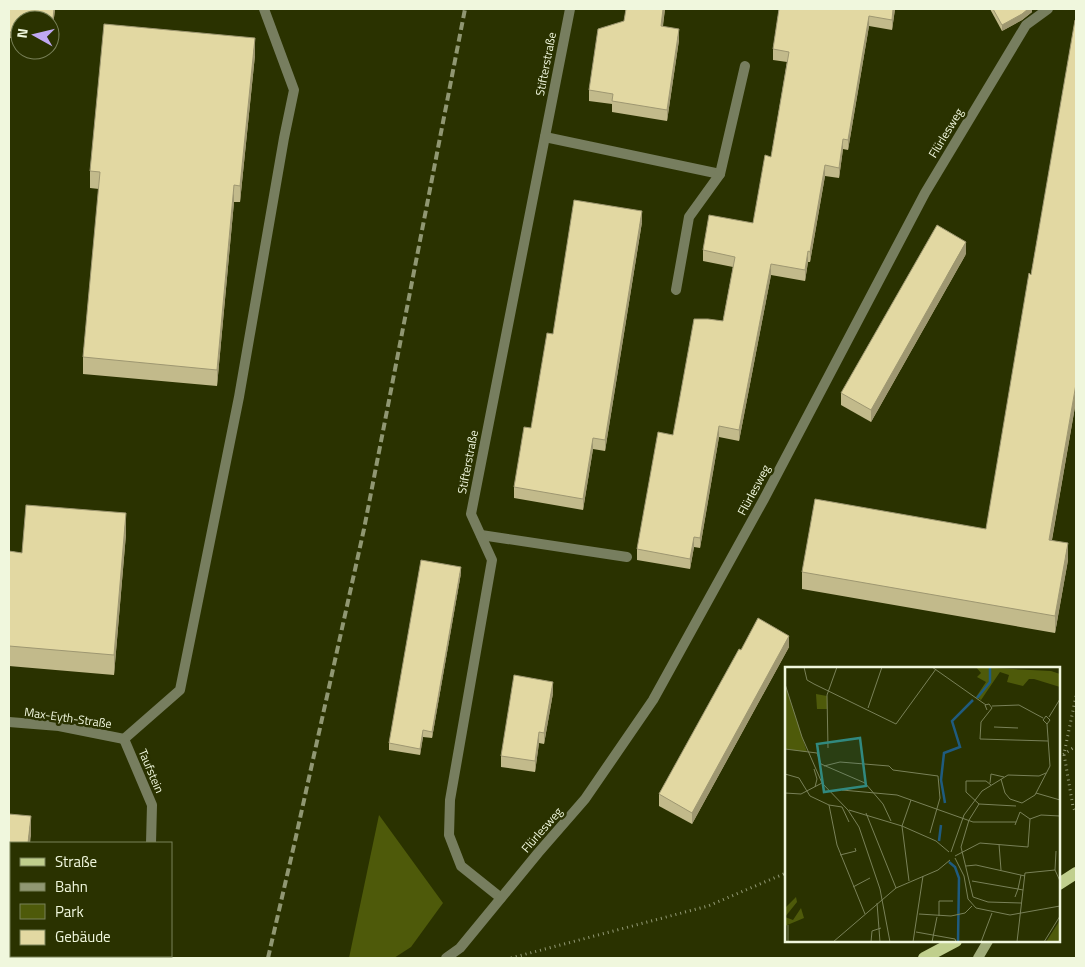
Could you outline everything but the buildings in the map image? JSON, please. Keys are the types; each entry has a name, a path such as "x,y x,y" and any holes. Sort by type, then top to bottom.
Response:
{"main road":[{"path":"924,958 954,942"},
{"path":"978,958 987,942"}],"street":[{"path":"124,739 180,690 239,397 294,90 264,9"},
{"name":"Stifterstraße","path":"501,898 461,866 449,835 450,800 492,560 471,514 570,9"},
{"name":"Flürlesweg","path":"446,958 460,948 538,853 585,800 653,700 764,499 925,193 1026,25 1048,9"},
{"path":"676,290 689,217 720,174 745,66"},
{"path":"545,137 720,174"},
{"path":"480,534 627,556"},
{"name":"Max-Eyth-Straße","path":"9,722 59,726 124,739"},
{"name":"Taufstein","path":"124,739 152,805 151,842"}],"path":[{"path":"1076,696 1064,754 1073,807 1076,813"},
{"path":"1060,756 1076,746"},
{"path":"511,958 708,906 785,873"}],"green space":[{"path":"379,815 443,903 411,947 394,958 349,958"}],"railway":[{"path":"268,958 364,529 465,9"}]}
